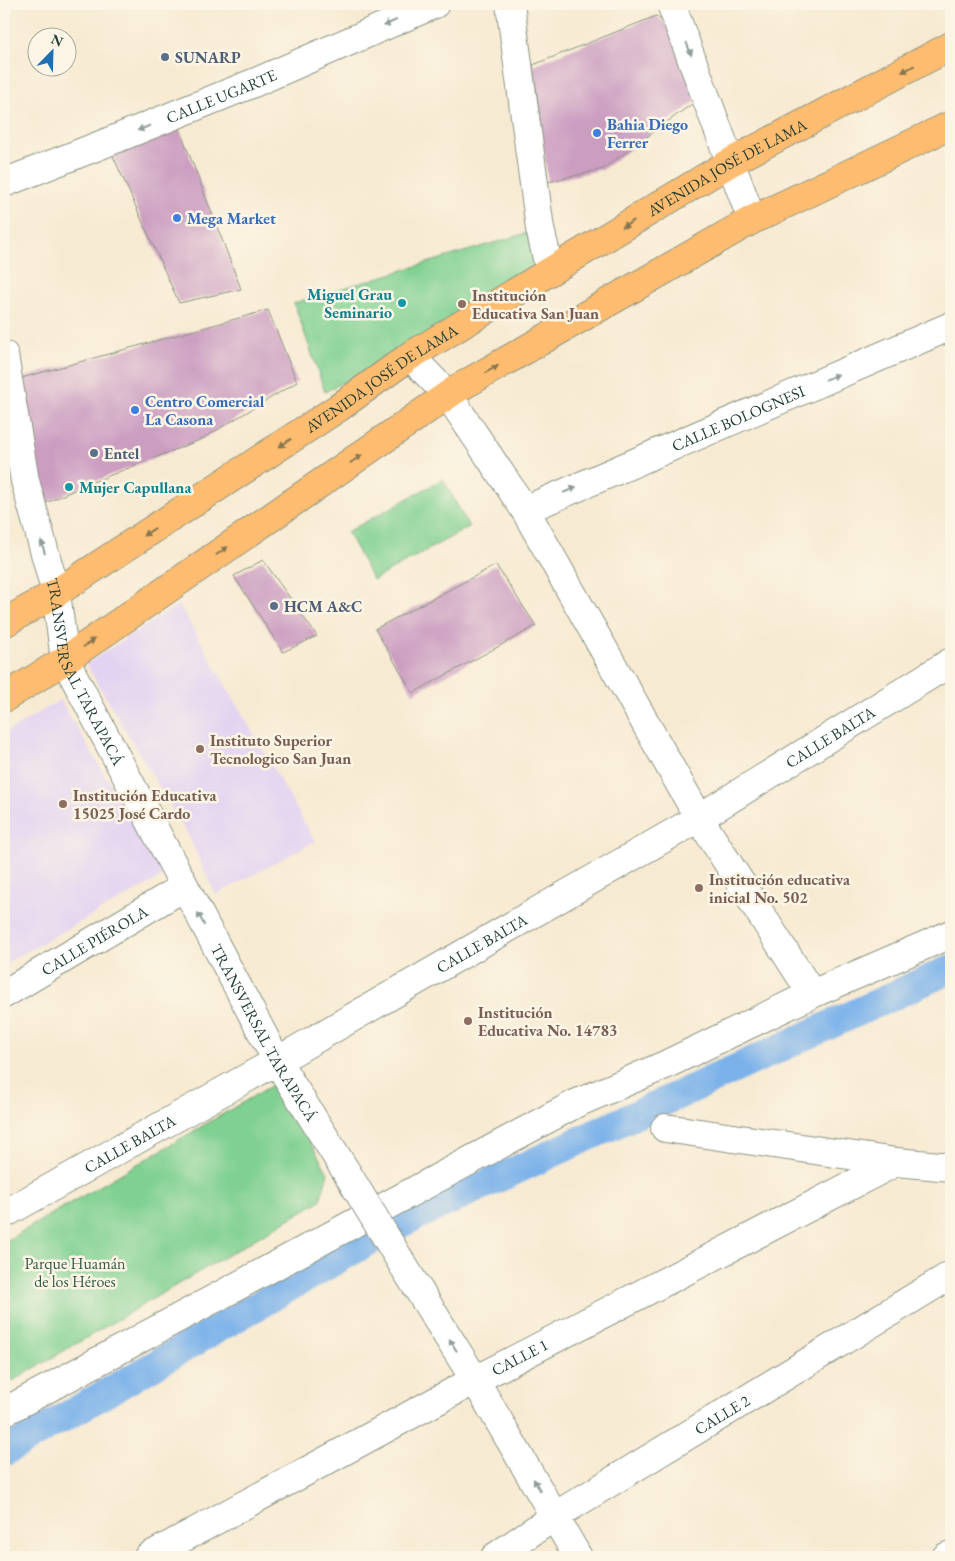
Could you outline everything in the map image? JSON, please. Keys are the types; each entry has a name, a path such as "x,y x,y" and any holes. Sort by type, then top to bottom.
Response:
{"main road":[{"name":"AVENIDA JOSÉ DE LAMA","path":"4,622 56,593 338,408 410,356 731,162 951,46"},
{"path":"4,698 65,660 448,395 752,220 951,125"}],"street":[{"name":"CALLE UGARTE","path":"4,183 256,82 435,4"},
{"path":"510,4 540,229 550,271"},
{"path":"672,4 752,220"},
{"name":"CALLE BOLOGNESI","path":"525,510 951,326"},
{"path":"410,356 448,395 525,510 699,818 812,994"},
{"name":"TRANSVERSAL TARAPACÁ","path":"5,367 14,486 56,593 65,660 277,1061 475,1380 578,1557"},
{"name":"CALLE BALTA","path":"4,1214 277,1061 699,818 951,662"},
{"name":"CALLE PIÉROLA","path":"4,994 184,887"},
{"path":"4,1412 575,1104 666,1065 812,994 951,934"},
{"path":"665,1128 896,1162 951,1167"},
{"name":"CALLE 1","path":"148,1557 475,1380 896,1162"},
{"name":"CALLE 2","path":"495,1557 555,1516 951,1275"},
{"path":"946,1557 951,1555"}],"shaded area":[{"name":"Instituto Superior Tecnologico San Juan","path":"179,604 315,841 216,895 188,835 86,664"},
{"name":"Institución Educativa 15025 José Cardo","path":"60,700 165,875 4,964 4,734"}],"green space":[{"path":"540,229 550,271 325,392 294,303"},
{"path":"443,479 469,527 373,580 347,532"},
{"name":"Parque Huamán de los Héroes","path":"276,1083 328,1173 320,1201 4,1386 4,1242"}],"building":[{"name":"Bahia Diego Ferrer","path":"656,16 676,32 700,98 603,169 548,182 533,65"},
{"name":"Mega Market","path":"176,120 241,289 179,303 109,147"},
{"name":"Centro Comercial La Casona","path":"268,310 297,382 202,439 83,486 39,506 14,380"},
{"name":"HCM A&C","path":"263,560 317,636 283,652 234,576"},
{"path":"496,565 536,626 413,693 375,629"}],"waterway":[{"path":"4,1452 397,1225 951,969"}],"place":[{"name":"SUNARP","path":"165,57"},
{"name":"Bahia Diego Ferrer","path":"597,133"},
{"name":"Mega Market","path":"177,218"},
{"name":"Miguel Grau Seminario","path":"402,303"},
{"name":"Institución Educativa San Juan","path":"462,304"},
{"name":"Centro Comercial La Casona","path":"135,410"},
{"name":"Entel","path":"94,453"},
{"name":"Mujer Capullana","path":"69,487"},
{"name":"HCM A&C","path":"274,606"},
{"name":"Instituto Superior Tecnologico San Juan","path":"200,749"},
{"name":"Institución Educativa 15025 José Cardo","path":"63,804"},
{"name":"Institución educativa inicial No. 502","path":"699,888"},
{"name":"Institución Educativa No. 14783","path":"468,1021"}]}
